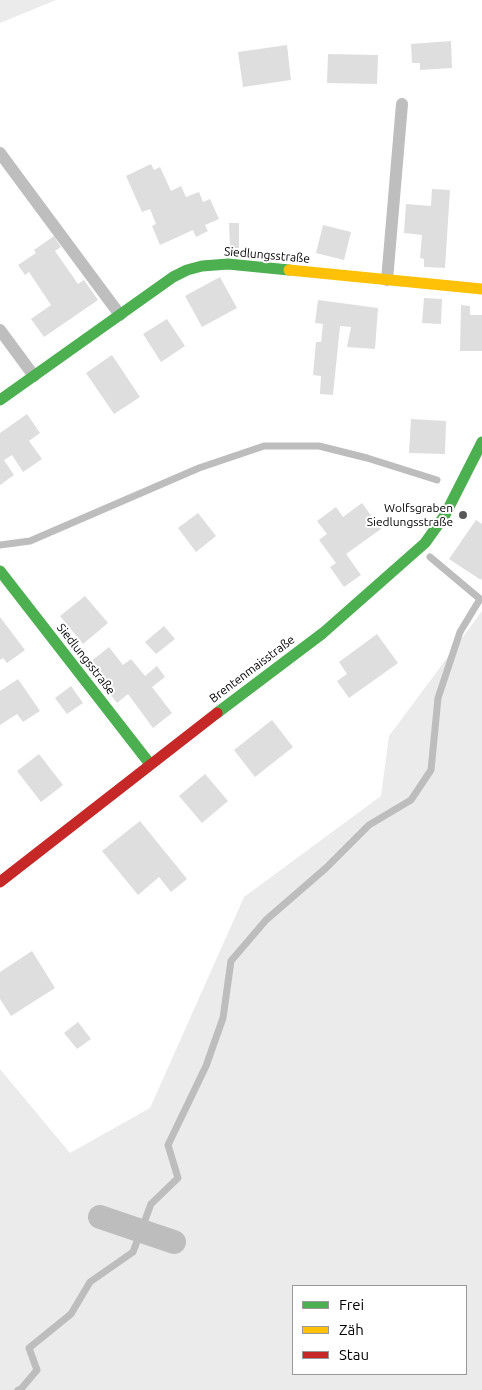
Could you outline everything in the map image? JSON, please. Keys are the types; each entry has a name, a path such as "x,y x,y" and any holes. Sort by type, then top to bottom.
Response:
{"street":[{"name":"Siedlungsstraße","path":"0,400 173,277 187,270 202,266 228,264 482,289"},
{"name":"Brentenmaisstraße","path":"0,882 150,764 323,633 425,543 445,515 482,442"},
{"name":"Siedlungsstraße","path":"0,571 150,764"}],"lane":[{"path":"387,280 402,104"},
{"path":"0,153 120,315"},
{"path":"0,330 34,376"}],"shaded area":[{"path":"0,0 56,0 0,23"},
{"path":"482,611 482,1390 0,1390 0,1069 70,1153 150,1108 244,897 381,796 389,736"}],"building":[{"path":"451,41 452,68 420,70 420,63 412,63 411,44"},
{"path":"287,45 291,80 243,87 238,52"},
{"path":"328,54 378,55 377,84 327,83"},
{"path":"151,164 154,170 160,167 171,191 181,186 186,197 199,192 203,202 210,199 219,219 205,225 208,231 196,237 193,230 160,245 152,226 156,224 150,209 142,212 126,176"},
{"path":"432,189 450,190 445,268 424,267 424,259 420,258 422,235 404,233 406,204 431,206"},
{"path":"229,223 239,223 239,248 230,248"},
{"path":"323,225 351,232 344,260 316,253"},
{"path":"54,236 61,247 55,251 78,284 84,280 98,300 44,337 31,319 51,305 29,272 25,275 18,265 36,253 34,250"},
{"path":"220,277 237,308 202,327 185,296"},
{"path":"424,298 442,299 441,324 422,323"},
{"path":"318,300 378,308 375,349 347,347 351,327 340,326 333,395 320,394 321,376 313,375 316,342 321,342 323,324 315,323"},
{"path":"461,305 470,306 470,315 482,315 482,351 460,351"},
{"path":"167,319 185,346 161,362 143,334"},
{"path":"112,355 140,397 114,414 86,373"},
{"path":"27,414 40,433 29,441 42,459 23,472 12,455 4,460 14,475 0,485 0,433"},
{"path":"411,419 446,421 445,454 409,453"},
{"path":"362,503 381,529 346,554 361,575 344,587 330,567 336,563 319,540 327,534 317,521 336,507 343,517"},
{"path":"198,513 216,536 196,552 178,528"},
{"path":"476,520 482,524 481,580 449,559"},
{"path":"85,596 108,623 83,644 60,616"},
{"path":"0,617 25,650 7,663 3,658 0,660"},
{"path":"164,626 175,639 156,654 145,642"},
{"path":"377,634 398,663 349,698 337,681 347,674 339,662"},
{"path":"109,647 123,665 131,659 145,676 157,666 165,677 152,687 172,713 153,728 128,694 117,703 101,682 103,680 89,663"},
{"path":"18,679 40,711 23,722 17,714 0,725 0,691"},
{"path":"71,686 83,703 67,714 55,698"},
{"path":"272,720 293,747 255,777 234,750"},
{"path":"39,754 63,785 41,802 17,771"},
{"path":"205,774 228,801 202,823 179,796"},
{"path":"140,821 187,879 171,892 159,877 138,895 102,851"},
{"path":"32,951 55,988 11,1016 0,999 0,972"},
{"path":"78,1022 91,1039 77,1049 64,1033"}],"waterway":[{"path":"0,545 30,541 199,468 264,446 319,446 367,458 437,480"},
{"path":"18,1390 37,1370 29,1348 71,1314 90,1282 133,1252 151,1204 178,1178 168,1145 206,1066 223,1018 231,961 266,920 326,868 369,825 411,800 431,770 438,698 460,632 480,599 430,557"},
{"path":"100,1217 174,1242"}],"traffic: fast":[{"path":"0,400 173,277 187,270 202,266 228,264 289,270"},
{"path":"217,713 323,633 425,543 445,515 482,442"},
{"path":"0,571 150,764"}],"traffic: slow":[{"path":"289,270 482,289"}],"traffic: jam":[{"path":"0,882 217,713"}],"place":[{"name":"Wolfsgraben Siedlungsstraße","path":"463,515"}]}
